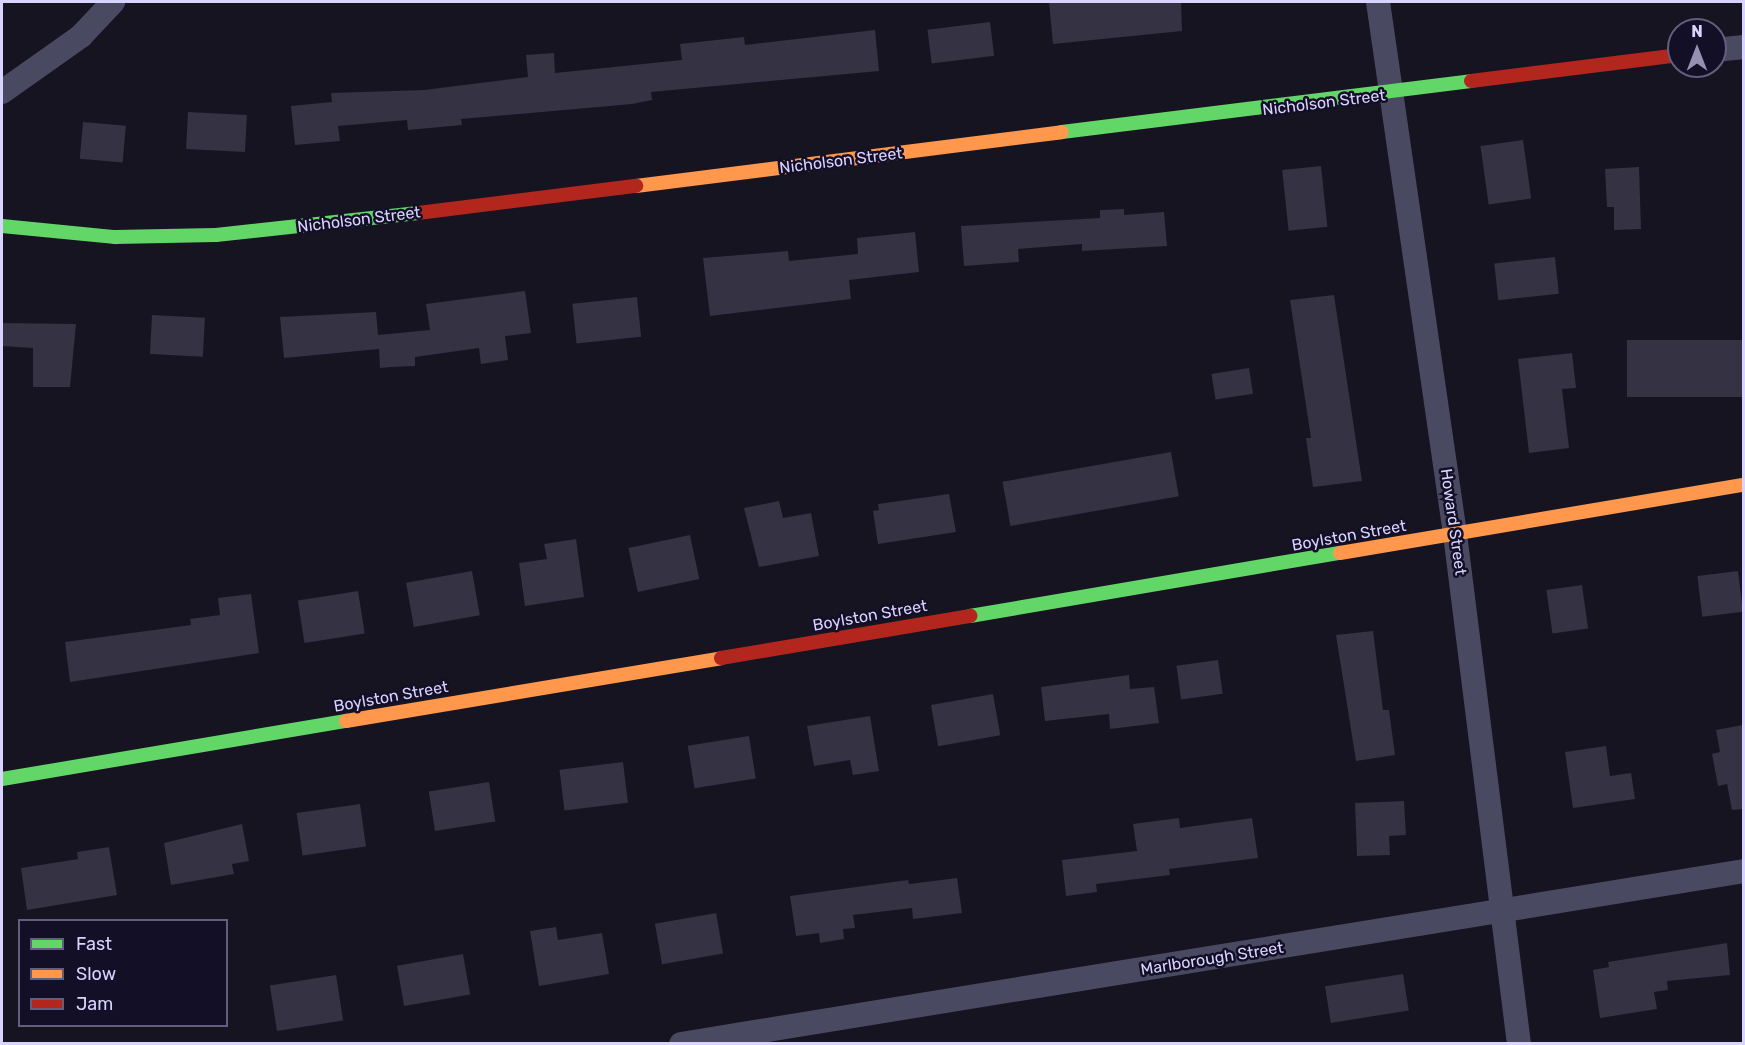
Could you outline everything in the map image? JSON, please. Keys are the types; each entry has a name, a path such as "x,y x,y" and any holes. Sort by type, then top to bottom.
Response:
{"street":[{"path":"2,92 81,36 113,2"},
{"name":"Howard Street","path":"1378,2 1455,534 1519,1044"},
{"path":"1727,49 1743,47"},
{"name":"Nicholson Street","path":"2,226 115,237 216,235 1390,95 1667,57"},
{"name":"Boylston Street","path":"2,779 1743,485"},
{"name":"Marlborough Street","path":"681,1044 1503,913 1743,871"}],"building":[{"path":"1049,2 1181,2 1182,31 1053,44"},
{"path":"990,22 994,56 932,63 927,30"},
{"path":"875,30 879,71 651,92 652,100 632,104 461,119 462,125 408,130 407,120 338,126 340,141 295,145 291,106 332,102 331,93 424,90 528,77 526,55 554,53 555,73 682,60 680,44 744,37 745,45"},
{"path":"188,112 247,115 245,152 186,149"},
{"path":"83,122 126,126 123,163 80,159"},
{"path":"1523,140 1531,198 1489,204 1480,146"},
{"path":"1321,166 1327,227 1289,231 1282,170"},
{"path":"1639,167 1641,229 1614,230 1614,207 1607,207 1605,169"},
{"path":"1124,209 1124,215 1164,212 1167,246 1082,251 1082,244 1018,249 1019,262 964,266 961,226 1100,218 1100,210"},
{"path":"915,232 919,272 849,280 851,299 710,316 703,258 788,251 789,261 858,254 857,238"},
{"path":"1555,257 1559,294 1498,300 1494,263"},
{"path":"525,291 531,333 505,336 508,360 481,364 479,348 415,357 415,366 380,368 379,349 284,358 280,317 376,312 378,335 430,330 426,304"},
{"path":"1334,295 1362,481 1313,487 1306,438 1311,438 1290,300"},
{"path":"637,297 641,337 577,344 572,304"},
{"path":"152,315 205,318 203,357 150,354"},
{"path":"2,323 76,324 70,387 33,387 33,348 2,346"},
{"path":"1627,340 1743,340 1743,397 1627,397"},
{"path":"1572,353 1576,388 1562,389 1569,448 1529,453 1518,359"},
{"path":"1249,368 1253,394 1216,400 1211,374"},
{"path":"1171,452 1179,496 1010,526 1003,482"},
{"path":"949,494 956,532 878,544 873,511 879,510 878,504"},
{"path":"779,501 783,518 811,513 819,556 759,567 744,508"},
{"path":"690,535 699,579 638,592 628,548"},
{"path":"576,539 584,597 525,606 519,563 547,559 544,544"},
{"path":"472,571 480,615 414,627 406,583"},
{"path":"1738,571 1743,612 1702,617 1697,576"},
{"path":"1582,585 1588,629 1552,634 1546,590"},
{"path":"358,591 365,633 304,643 298,601"},
{"path":"251,594 259,653 70,682 65,642 191,625 190,619 220,615 218,598"},
{"path":"1373,631 1383,710 1389,710 1395,755 1356,761 1336,635"},
{"path":"1218,660 1223,694 1181,700 1176,666"},
{"path":"1129,675 1130,689 1154,687 1159,723 1110,729 1109,714 1045,721 1041,687"},
{"path":"993,694 1000,735 938,746 931,705"},
{"path":"870,716 879,771 853,775 850,760 814,766 807,726"},
{"path":"1743,725 1743,809 1732,810 1727,784 1718,786 1712,754 1720,752 1716,730"},
{"path":"749,736 756,778 694,788 688,746"},
{"path":"1606,746 1610,776 1631,773 1635,799 1573,808 1565,752"},
{"path":"623,762 628,803 564,810 559,770"},
{"path":"489,782 495,822 435,831 429,792"},
{"path":"1404,801 1406,835 1389,836 1390,855 1357,856 1355,803"},
{"path":"360,804 366,847 303,855 297,813"},
{"path":"1179,818 1180,828 1252,818 1258,858 1169,869 1170,875 1096,884 1097,892 1066,896 1062,860 1137,851 1133,824"},
{"path":"242,824 249,861 232,864 234,874 171,885 164,843"},
{"path":"109,847 117,895 27,910 21,868 78,859 77,852"},
{"path":"957,878 962,913 913,919 912,908 853,915 855,928 843,929 844,939 820,943 819,933 796,936 790,896 908,880 909,884"},
{"path":"716,913 723,953 662,964 655,924"},
{"path":"556,927 558,940 602,933 609,974 539,986 530,931"},
{"path":"1727,943 1730,975 1667,981 1668,990 1654,992 1657,1009 1600,1018 1593,970 1609,967 1608,962"},
{"path":"463,954 470,994 404,1006 397,966"},
{"path":"1403,974 1409,1011 1331,1023 1325,986"},
{"path":"336,975 343,1020 277,1031 270,985"}],"traffic: fast":[{"path":"1062,132 1471,81"},
{"path":"2,226 115,237 216,235 418,213"},
{"path":"970,616 1340,553"},
{"path":"2,779 346,721"}],"traffic: slow":[{"path":"636,186 1062,132"},
{"path":"1340,553 1744,485"},
{"path":"346,721 721,658"}],"traffic: jam":[{"path":"1471,81 1667,56"},
{"path":"418,213 636,186"},
{"path":"721,658 970,616"}]}
